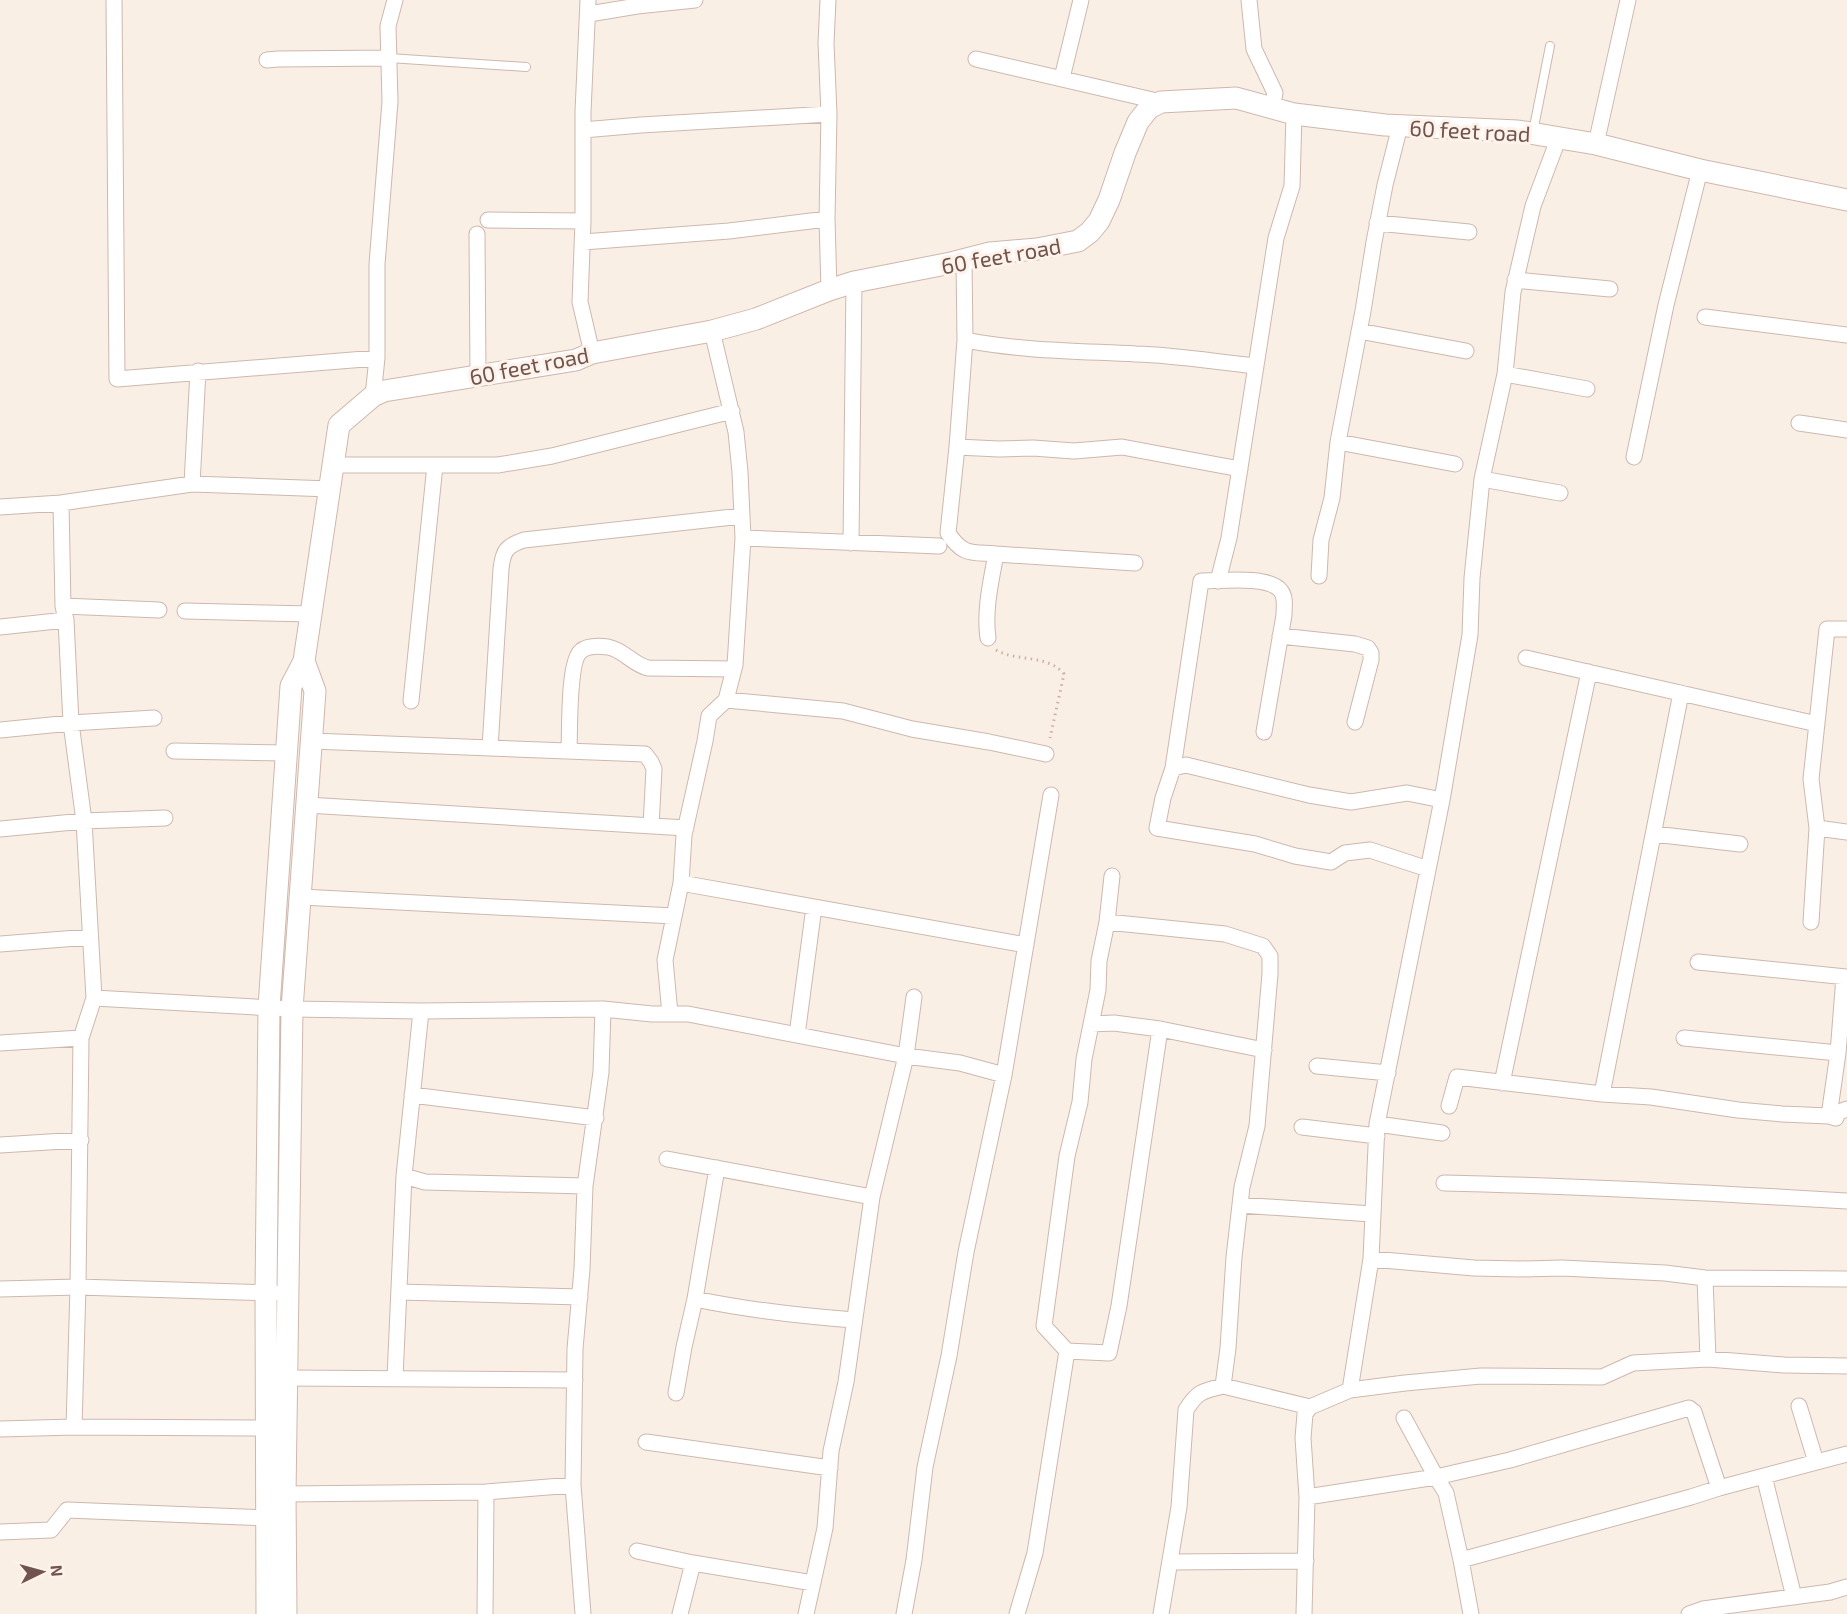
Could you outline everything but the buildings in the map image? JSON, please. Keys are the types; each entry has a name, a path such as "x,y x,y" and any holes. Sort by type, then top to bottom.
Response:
{"street":[{"path":"114,0 117,379 377,358"},
{"path":"373,396 377,358 377,264 390,102 388,26 395,0"},
{"path":"592,353 580,302 583,242 583,130 589,7 637,6 695,0"},
{"path":"828,0 826,43 829,114 826,219 829,290"},
{"path":"1062,78 1081,0"},
{"path":"1249,0 1254,50 1275,93 1272,108"},
{"path":"1596,144 1628,0"},
{"path":"267,60 389,58"},
{"path":"976,59 1161,102"},
{"name":"60 feet road","path":"333,465 339,425 373,396 384,391 576,360 592,353 712,331 756,319 854,282 990,253 1037,249 1078,242 1099,221 1138,122 1149,108 1161,102 1236,98 1294,114 1400,126 1518,131 1596,144 1700,170 1847,200"},
{"path":"583,130 829,114"},
{"path":"1218,581 1229,538 1276,238 1292,186 1294,114"},
{"path":"1318,576 1321,540 1332,498 1338,442 1377,223 1400,126"},
{"path":"1350,1390 1371,1259 1377,1130 1442,800 1470,635 1472,578 1482,479 1505,374 1513,292 1533,206 1558,137"},
{"path":"1634,457 1666,305 1700,170"},
{"path":"583,242 729,231 826,219"},
{"path":"488,220 583,221"},
{"path":"1377,223 1469,232"},
{"path":"477,234 478,375"},
{"path":"964,260 965,340 948,533 965,551 1135,563"},
{"path":"1515,280 1610,289"},
{"path":"851,543 854,282"},
{"path":"1705,317 1847,335"},
{"path":"670,1014 664,960 681,883 686,828 709,716 726,700 734,669 743,538 736,432 712,331"},
{"path":"1359,331 1466,351"},
{"path":"965,340 991,345 1139,354 1256,366"},
{"path":"192,484 198,371"},
{"path":"1505,374 1587,390"},
{"path":"267,1614 266,1293 269,1007 291,686 304,661 333,465 498,465 552,456 732,411"},
{"path":"1799,423 1847,430"},
{"path":"1338,442 1455,464"},
{"path":"957,447 1074,451 1122,447 1239,469"},
{"path":"411,701 435,465"},
{"path":"1482,479 1560,493"},
{"path":"0,507 61,503 192,484 330,489"},
{"path":"61,503 70,723 84,820 94,998 81,1038 81,1140 74,1427"},
{"path":"490,748 501,569 506,549 524,540 742,516"},
{"path":"743,538 939,546"},
{"path":"988,638 986,624 996,554"},
{"path":"1264,732 1284,615 1285,600 1282,592 1275,585 1262,581 1201,581 1173,768 1163,798 1157,828 1256,844 1295,856 1331,862 1345,853 1370,850 1428,869"},
{"path":"0,627 64,613 159,610"},
{"path":"185,611 311,614"},
{"path":"1811,922 1817,828 1810,779 1827,629 1847,629"},
{"path":"1280,636 1355,644 1368,648 1371,660 1355,722"},
{"path":"569,750 572,672 575,658 587,647 610,647 621,651 639,666 648,668 734,669"},
{"path":"1526,658 1816,724"},
{"path":"286,1614 286,1378 292,1008 315,691 304,661"},
{"path":"1502,1083 1589,672"},
{"path":"1602,1094 1681,693"},
{"path":"726,700 843,711 912,729 1046,754"},
{"path":"0,730 154,718"},
{"path":"312,741 645,754 654,769 651,826"},
{"path":"174,751 286,753"},
{"path":"1173,768 1179,765 1194,766 1309,795 1351,802 1407,793 1442,800"},
{"path":"904,1614 914,1560 925,1467 949,1356 966,1252 1004,1075 1051,795"},
{"path":"308,805 686,828"},
{"path":"0,829 84,820 165,818"},
{"path":"1817,828 1847,832"},
{"path":"1654,834 1740,844"},
{"path":"1112,876 1107,922 1099,961 1098,990 1084,1059 1080,1102 1067,1156 1044,1326 1067,1351 1109,1353 1119,1306 1160,1029"},
{"path":"681,883 1026,945"},
{"path":"301,897 674,916"},
{"path":"797,1035 814,907"},
{"path":"1107,922 1225,934 1263,946 1269,956 1270,974 1257,1126 1242,1187 1223,1386"},
{"path":"0,944 90,937"},
{"path":"1698,962 1845,977 1829,1116"},
{"path":"94,998 292,1008 421,1011 603,1009 688,1014 906,1056 960,1063 1004,1075"},
{"path":"806,1614 825,1527 831,1451 846,1382 872,1197 906,1056 914,998"},
{"path":"583,1614 573,1485 575,1380 585,1186 601,1071 603,1009"},
{"path":"395,1378 404,1176 421,1011"},
{"path":"1091,1024 1114,1023 1160,1029 1264,1050"},
{"path":"0,1043 81,1038"},
{"path":"1684,1038 1838,1053"},
{"path":"1317,1065 1388,1073"},
{"path":"1449,1106 1457,1077 1602,1094 1651,1096 1749,1111 1829,1116 1847,1121"},
{"path":"412,1095 596,1118"},
{"path":"1829,1116 1847,1109"},
{"path":"1302,1126 1442,1133"},
{"path":"0,1145 81,1140"},
{"path":"667,1159 872,1197"},
{"path":"676,1393 695,1299 717,1168"},
{"path":"404,1176 425,1182 585,1186"},
{"path":"1444,1183 1591,1186 1847,1201"},
{"path":"1240,1205 1372,1214"},
{"path":"1371,1259 1474,1268 1574,1268 1665,1273 1705,1278 1847,1279"},
{"path":"1705,1278 1708,1359"},
{"path":"0,1289 78,1287 287,1293"},
{"path":"399,1292 580,1297"},
{"path":"695,1299 759,1311 854,1320"},
{"path":"1017,1614 1035,1553 1067,1351"},
{"path":"1304,1614 1307,1497 1304,1438 1305,1414 1310,1407 1350,1390 1480,1376 1602,1377 1633,1363 1708,1359 1784,1365 1847,1366"},
{"path":"286,1378 575,1380"},
{"path":"1161,1614 1179,1507 1186,1410 1194,1398 1203,1391 1223,1386 1310,1407"},
{"path":"1799,1406 1816,1462"},
{"path":"1307,1497 1436,1477 1510,1460 1689,1408 1694,1412 1719,1488"},
{"path":"1404,1418 1446,1493 1471,1614"},
{"path":"0,1429 266,1428"},
{"path":"646,1442 830,1468"},
{"path":"1461,1560 1847,1454"},
{"path":"1764,1476 1794,1597"},
{"path":"285,1494 486,1492 573,1485"},
{"path":"485,1614 486,1492"},
{"path":"0,1532 51,1530 67,1510 266,1518"},
{"path":"637,1551 813,1583"},
{"path":"1170,1562 1306,1561"},
{"path":"680,1614 693,1563"},
{"path":"1689,1614 1703,1609 1830,1592 1847,1587"}],"lane":[{"path":"1532,134 1550,45"},
{"path":"389,58 526,67"}],"path":[{"path":"988,638 997,651 1050,663 1064,674 1046,754"}]}
